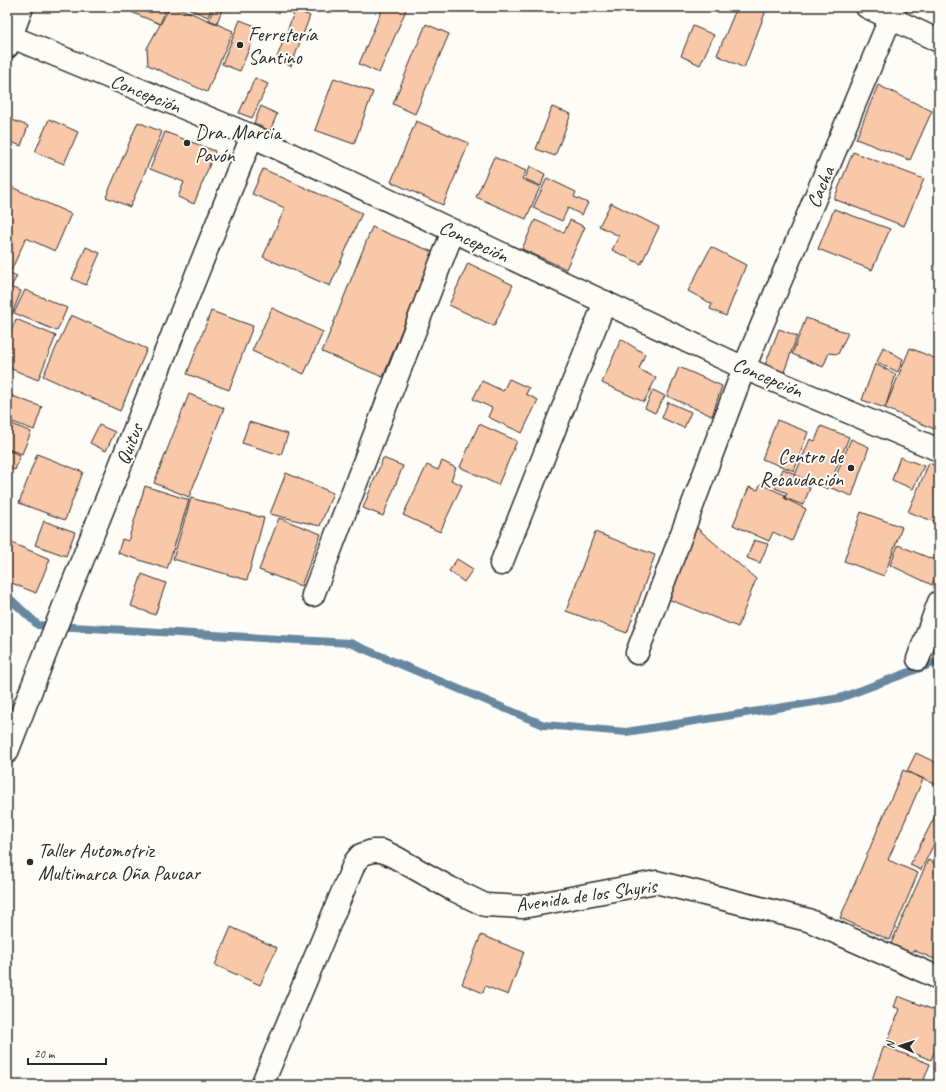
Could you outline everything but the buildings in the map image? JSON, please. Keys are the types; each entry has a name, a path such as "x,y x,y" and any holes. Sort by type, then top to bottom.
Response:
{"street":[{"path":"8,40 22,7"},
{"path":"867,7 894,12 939,41"},
{"name":"Cacha","path":"637,653 744,368 894,12"},
{"name":"Concepción","path":"8,40 252,136 744,368 939,450"},
{"name":"Quitus","path":"7,752 252,136"},
{"path":"313,595 453,231"},
{"path":"501,564 605,302"},
{"path":"918,659 939,602"},
{"name":"Avenida de los Shyris","path":"262,1085 355,862 361,854 372,851 382,851 393,856 450,888 485,905 522,907 656,882 808,920 939,978"}],"waterway":[{"path":"7,596 38,625 350,643 544,725 626,732 840,698 939,661"}],"place":[{"name":"Ferretería Santino","path":"240,45"},
{"name":"Dra. Marcia Pavón","path":"187,143"},
{"name":"Centro de Recaudación","path":"851,468"},
{"name":"Taller Automotriz Multimarca Oña Paucar","path":"30,862"}]}
